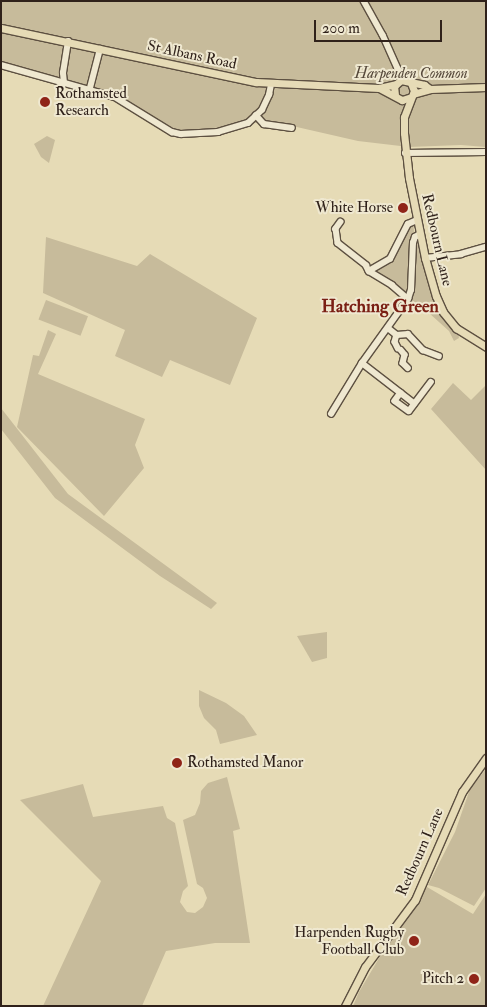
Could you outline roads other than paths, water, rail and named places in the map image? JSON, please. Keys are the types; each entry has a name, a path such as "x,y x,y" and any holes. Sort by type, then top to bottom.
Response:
{"main road":[{"name":"St Albans Road","path":"1,28 271,84 379,88 409,81"},
{"path":"409,81 430,89"},
{"path":"409,81 414,88 412,96"},
{"path":"396,83 394,89 397,97 405,100 430,89 486,87"},
{"name":"St Albans Road","path":"379,88 397,97"},
{"name":"Redbourn Lane","path":"404,117 412,96"},
{"name":"Redbourn Lane","path":"397,97 404,117 405,152 417,220 436,296 443,312 456,328 486,347"},
{"name":"Redbourn Lane","path":"345,1006 365,967 415,900 462,792 486,758"}],"street":[{"path":"364,1 383,35 398,69 409,81"},
{"path":"64,83 63,73 68,41"},
{"path":"90,88 100,49"},
{"path":"1,65 64,83 90,88 125,102 172,132 181,134 218,132 244,125 256,115 270,95 271,84"},
{"path":"396,83 398,69"},
{"path":"256,115 264,124 292,128"},
{"path":"405,152 486,152"},
{"path":"368,270 390,259 408,224 417,220"},
{"path":"342,222 336,229 338,243 366,265 368,270 392,285 408,299"},
{"path":"331,414 362,364 408,299 411,290 413,243 415,237 420,234"},
{"path":"425,258 461,254 486,247"},
{"path":"388,328 398,335 408,334 423,350 439,356"},
{"path":"398,335 395,342 405,355 403,363 408,368"},
{"path":"362,364 414,403"},
{"path":"401,393 395,401 409,411 431,382"}],"place":[{"name":"Rothamsted Research","path":"45,102"},
{"name":"White Horse","path":"403,208"},
{"name":"Rothamsted Manor","path":"177,763"},
{"name":"Harpenden Rugby Football Club","path":"414,941"},
{"name":"Pitch 2","path":"474,979"}],"district":[{"name":"Hatching Green","path":"380,307"}],"park label":[{"name":"Harpenden Common","path":"411,74"}]}
